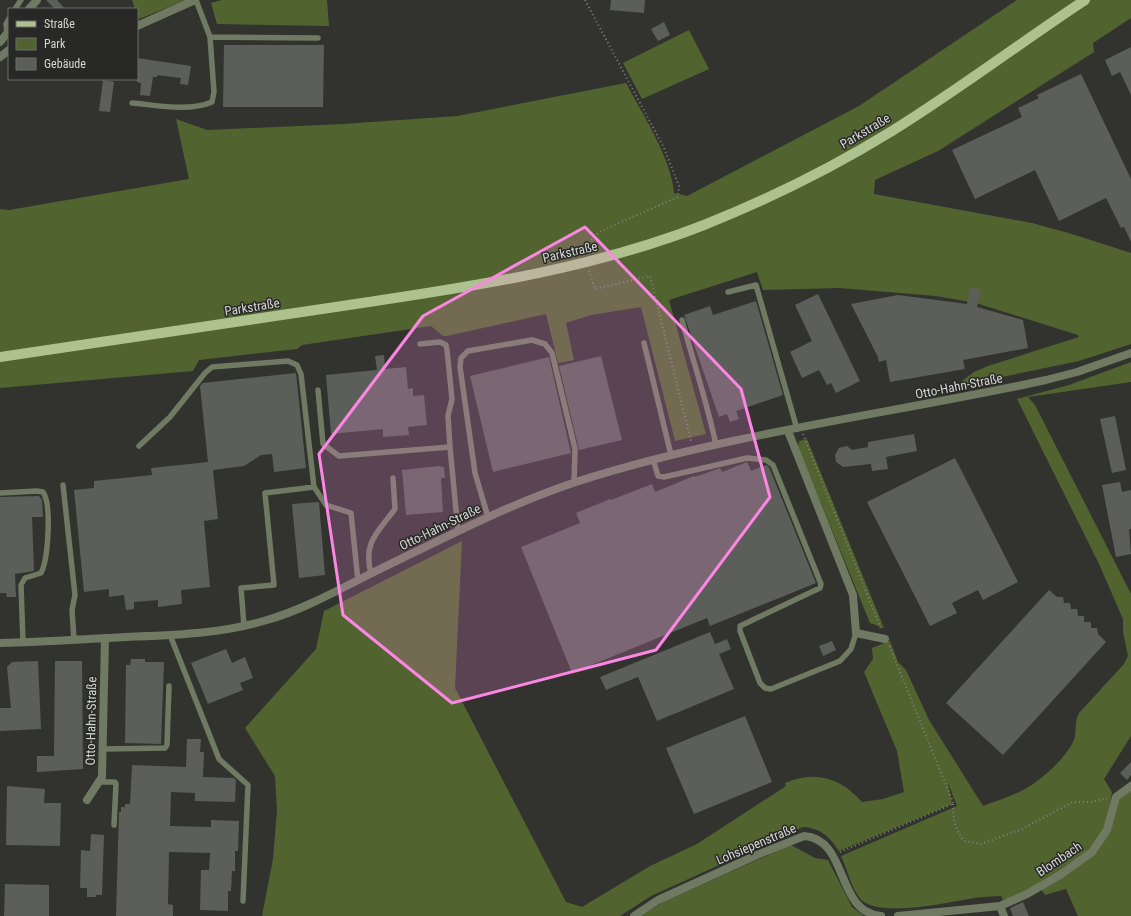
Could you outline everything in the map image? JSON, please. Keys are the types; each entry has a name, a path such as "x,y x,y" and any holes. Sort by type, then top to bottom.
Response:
{"main road":[{"name":"Parkstraße","path":"0,357 418,295 587,262 648,246 704,225 806,180 892,131 1085,0"}],"street":[{"path":"29,8 37,0"},
{"path":"138,26 196,0"},
{"path":"0,42 8,33"},
{"path":"0,57 8,51"},
{"name":"Otto-Hahn-Straße","path":"0,643 170,635 225,630 244,626 291,612 488,517 527,500 574,483 671,454 1046,380 1077,372 1131,353"},
{"path":"788,431 853,595 856,633 885,639"},
{"name":"Otto-Hahn-Straße","path":"87,800 100,782 103,749 105,638"},
{"path":"1116,797 1131,786"},
{"name":"Blombach","path":"1000,906 1027,894 1060,875 1092,852 1107,830 1116,797"},
{"name":"Lohsiepenstraße","path":"634,916 658,900 763,852 804,836 812,836 823,843 832,854 852,899 860,908 875,916 881,916"},
{"path":"898,916 1000,906 1004,916"}],"lane":[{"path":"132,103 182,106 204,105 212,102 214,92 210,37 196,0"},
{"path":"8,21 6,24 8,33"},
{"path":"210,37 318,38"},
{"path":"728,292 756,285 799,429"},
{"path":"682,320 690,353 704,395 716,445"},
{"path":"488,517 475,473 460,367 461,358 468,351 532,340 545,344 552,353 575,449 574,483"},
{"path":"420,344 440,342 446,345 448,350 452,399 448,416 458,531"},
{"path":"644,343 671,454"},
{"path":"139,446 170,418 205,373 212,367 288,361 297,365 302,374 314,487 326,505 351,513 358,581"},
{"path":"318,390 323,444 339,456 450,447"},
{"path":"653,459 658,476 664,478 747,458 766,460 773,465 821,584 820,588 740,626 740,631 760,683 765,688 771,689 840,661 851,649 856,633"},
{"path":"371,574 367,559 370,543 395,509 392,478"},
{"path":"63,485 75,595 72,610 74,640"},
{"path":"244,626 241,588 274,585 266,493 314,487"},
{"path":"0,493 43,492 47,501 47,536 44,568 41,574 25,578 21,585 23,642"},
{"path":"170,635 219,759 248,785 243,901"},
{"path":"103,749 165,748 167,745 169,686"},
{"path":"100,782 114,782 116,784 114,825"}],"path":[{"path":"585,0 664,148 679,186 678,197 601,231 587,244 585,251 587,262 595,289 650,276 693,450"},
{"path":"799,429 953,802 953,816 956,830 964,841 980,844 1020,830 1072,802 1091,802 1109,797 1116,797"},
{"path":"839,852 953,804"}],"highlighted area":[{"path":"585,227 741,389 770,497 656,650 452,703 343,615 319,454 423,316"}],"green space":[{"path":"132,0 186,0 139,19 138,8 135,8"},
{"path":"222,0 327,0 329,26 217,24 211,3"},
{"path":"1017,0 1131,0 1131,18 1093,43 1094,52 938,151 875,180 874,194 1032,223 1131,253 1131,344 1079,361 954,387 974,372 988,366 1079,337 1078,335 976,303 936,296 839,288 763,290 757,272 669,300 706,434 675,441 641,307 591,315 566,323 574,360 558,363 546,314 447,336 443,336 431,326 302,345 297,349 199,360 193,371 0,388 0,209 9,210 189,179 176,119 207,130 343,124 457,116 626,83 648,122 662,152 668,166 674,193 687,196 859,106"},
{"path":"689,30 709,69 642,99 623,63"},
{"path":"1131,362 1131,382 1028,397 1035,405 1131,594 1131,736 1104,779 1112,792 1104,828 1097,840 1087,852 1061,872 1030,889 1003,900 1001,896 973,898 933,905 901,908 886,908 874,906 864,902 853,887 841,856 957,806 948,783 952,804 839,851 832,841 820,831 803,827 651,896 620,916 262,916 273,859 277,811 275,776 245,728 316,649 324,611 462,541 455,688 566,902 582,907 650,866 697,844 786,786 785,783 796,779 817,777 837,782 854,794 862,802 883,799 904,792 897,751 864,672 873,659 872,648 890,641 898,662 906,670 929,720 983,806 1023,790 1044,776 1064,756 1074,739 1076,721 1079,713 1124,664 1128,656 1123,632 1123,619 1099,564 1017,399 1069,385"},
{"path":"807,439 884,628 870,623 798,447 799,441"},
{"path":"1131,789 1131,916 1078,916 1066,889 1045,895 1041,889 1099,847 1117,798"},
{"path":"791,845 815,858 828,860 852,907 864,916 641,916 663,902"}],"building":[{"path":"46,0 57,0 64,8 54,8"},
{"path":"611,0 645,0 644,13 610,10"},
{"path":"664,22 670,35 658,41 651,29"},
{"path":"224,45 324,45 323,107 223,107"},
{"path":"1131,47 1131,95 1120,72 1112,76 1105,60"},
{"path":"138,58 191,66 188,85 180,84 181,78 157,75 157,77 153,77 150,96 140,95 141,83 137,82"},
{"path":"1081,74 1131,179 1131,242 1124,227 1121,228 1106,198 1059,221 1035,170 975,199 952,150 1022,117 1018,108 1039,98 1037,95"},
{"path":"103,80 114,82 110,112 99,111"},
{"path":"970,287 981,290 977,307 1023,320 1028,348 963,360 965,369 890,382 886,360 879,362 878,357 851,304 898,295 967,304"},
{"path":"818,294 860,381 836,393 831,383 827,385 819,370 802,378 790,352 812,341 795,305"},
{"path":"756,301 783,395 736,411 739,419 730,422 727,414 719,417 684,315 710,306 713,315"},
{"path":"384,355 385,369 406,367 408,389 413,388 413,396 424,395 427,425 408,427 409,435 383,437 383,429 331,434 326,375 377,370 375,356"},
{"path":"601,356 622,440 579,450 559,366"},
{"path":"549,357 571,453 493,472 470,376"},
{"path":"296,373 306,468 274,472 272,454 261,455 244,466 213,470 218,519 204,521 210,587 181,590 182,604 158,607 158,600 134,602 134,609 126,610 124,595 109,597 109,589 84,592 74,490 94,488 94,481 152,475 151,468 208,462 200,386 203,383"},
{"path":"1115,416 1126,470 1112,473 1100,419"},
{"path":"914,434 917,451 886,457 888,469 872,471 871,464 843,467 836,462 835,455 839,448 847,446 852,450 868,447 868,442"},
{"path":"955,458 1018,582 983,600 978,590 952,603 957,613 930,626 867,502"},
{"path":"747,462 751,471 766,465 769,467 816,583 710,626 707,618 572,673 521,547 580,523 576,513 610,499 611,500 652,484 655,492 694,476 695,477 720,468 722,472"},
{"path":"439,466 444,467 445,478 441,478 443,512 406,515 402,470"},
{"path":"1120,482 1122,492 1131,490 1131,529 1129,529 1131,554 1116,557 1102,485"},
{"path":"39,496 42,500 43,517 32,517 34,571 15,574 16,597 7,597 6,593 0,593 0,497"},
{"path":"319,502 325,575 299,578 292,504"},
{"path":"1049,590 1057,597 1063,597 1064,603 1070,603 1071,609 1077,609 1078,616 1084,616 1084,622 1091,622 1091,628 1097,628 1098,634 1106,642 1003,755 946,703"},
{"path":"710,632 715,644 727,639 731,649 719,654 734,689 657,721 638,677 606,690 600,677"},
{"path":"832,641 836,650 823,656 819,646"},
{"path":"226,649 232,663 245,657 253,678 240,683 243,690 208,704 191,663"},
{"path":"131,659 145,659 145,662 164,662 161,744 125,743 126,665 130,665"},
{"path":"38,661 41,729 0,731 0,708 11,708 7,667 12,662"},
{"path":"55,661 82,661 83,769 37,772 37,756 54,756"},
{"path":"745,716 772,782 694,814 666,748"},
{"path":"187,739 201,739 200,752 204,752 203,777 234,778 236,780 235,802 195,801 195,793 171,792 170,826 211,827 211,820 239,821 238,851 235,851 235,871 232,871 231,891 228,891 228,911 200,910 201,870 209,870 210,853 169,852 168,904 173,905 173,916 116,916 119,812 121,812 121,807 125,807 125,804 130,804 132,765 186,767"},
{"path":"1131,762 1131,775 1127,780 1120,773"},
{"path":"7,786 45,789 44,803 61,803 60,846 6,845"},
{"path":"91,834 104,835 102,895 96,895 96,897 87,897 87,888 80,888 81,850 90,851"},
{"path":"5,884 49,885 49,916 4,916"},
{"path":"1023,902 1029,916 1013,916 1010,908"}]}
